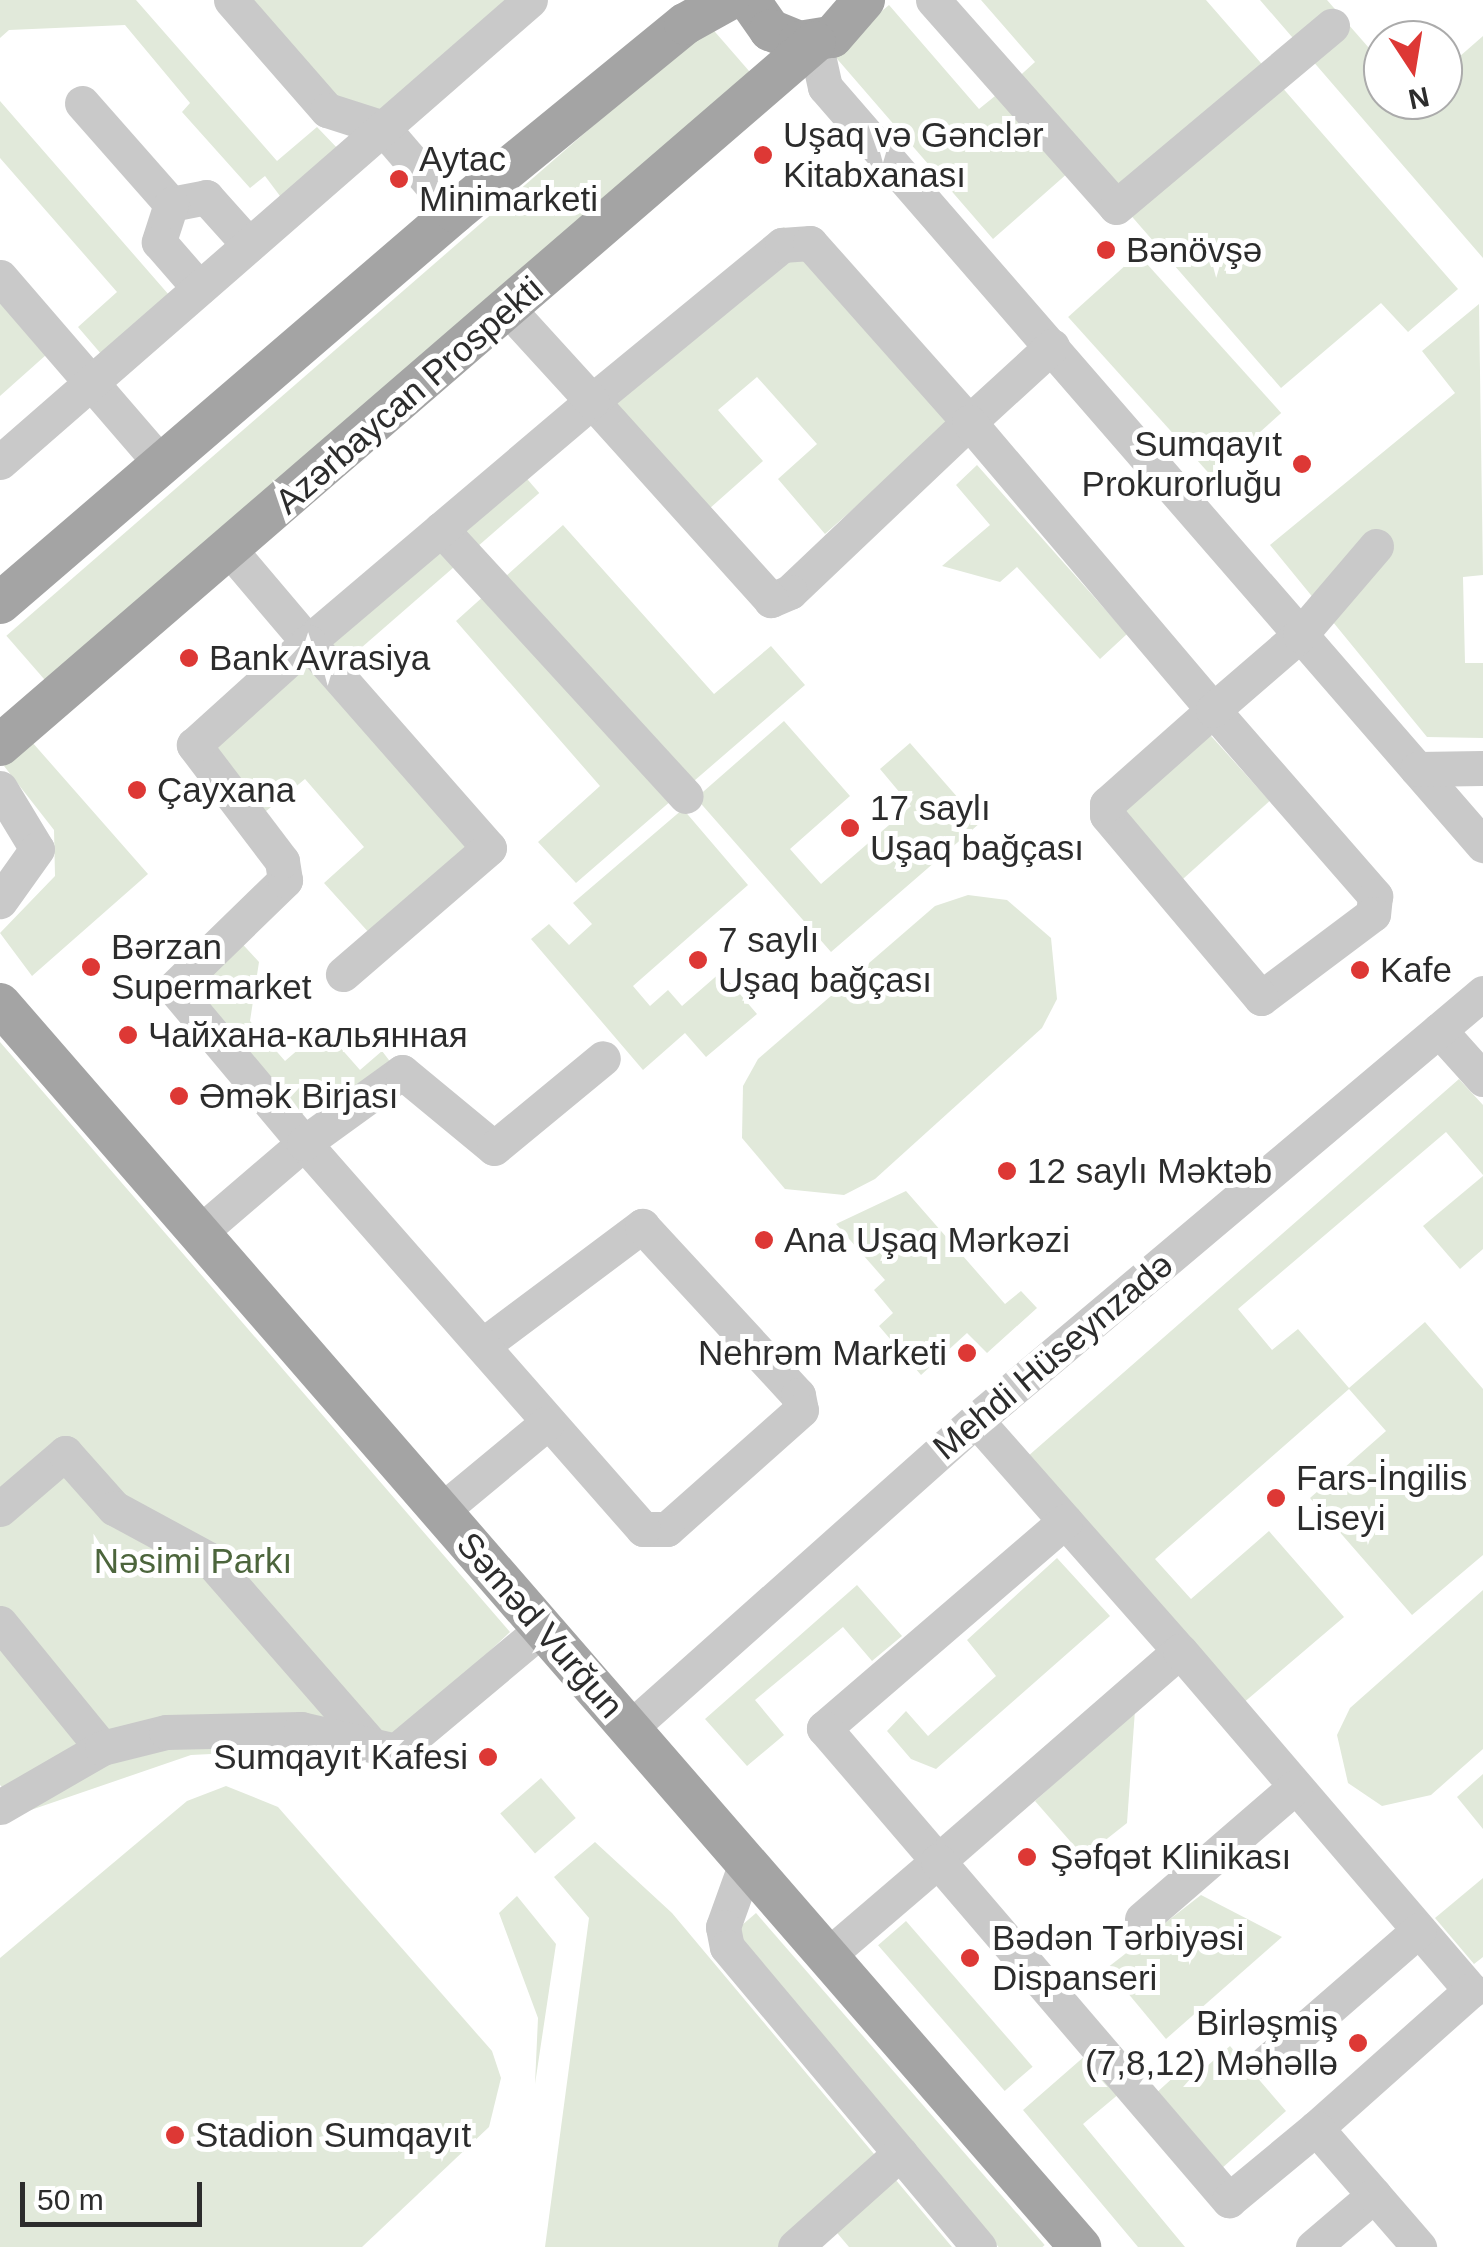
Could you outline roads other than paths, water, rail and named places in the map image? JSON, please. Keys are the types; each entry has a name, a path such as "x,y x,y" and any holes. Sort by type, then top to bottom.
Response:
{"main road":[{"path":"0,603 456,212 686,24 728,0"},
{"path":"749,0 770,30 815,42"},
{"name":"Azərbaycan Prospekti","path":"0,745 509,310 815,42 848,27 864,0"},
{"name":"Səməd Vurğun","path":"0,1004 1080,2247"}],"street":[{"path":"231,0 328,110 383,128 456,212"},
{"path":"0,462 530,0"},
{"path":"933,0 1116,206 1332,26"},
{"path":"815,42 825,87 1483,845"},
{"path":"82,103 171,204"},
{"path":"171,204 206,197 248,245"},
{"path":"171,204 159,242 200,288"},
{"path":"482,1345 642,1226 801,1402 797,1418 652,1534 546,1423 174,988 285,880 282,861 198,758 196,739 592,401 801,240 969,422 1213,710 1377,902 1267,998 1254,994 1106,810 1213,710 1300,635 1376,546"},
{"path":"0,277 162,464"},
{"path":"509,310 770,600 1052,346"},
{"path":"441,529 686,796"},
{"path":"229,549 489,848 343,974"},
{"path":"1417,769 1483,768"},
{"path":"0,788 37,849 0,901"},
{"name":"Mehdi Hüseynzadə","path":"630,1728 976,1420 1483,993"},
{"path":"1438,1030 1483,1080"},
{"path":"199,1233 304,1144 402,1072 494,1148 603,1058"},
{"path":"976,1420 1065,1521 1180,1652 1471,1990 1229,2200 824,1728 1065,1521"},
{"path":"441,1511 546,1423"},
{"path":"0,1509 66,1453 114,1508 210,1560 368,1741"},
{"path":"0,1808 102,1748 166,1732 301,1729 404,1748 543,1628"},
{"path":"2,1630 102,1748"},
{"path":"827,1956 1180,1652"},
{"path":"1142,1920 1295,1787"},
{"path":"746,1863 723,1926 727,1946 979,2247"},
{"path":"1267,2062 1419,1930"},
{"path":"1316,2128 1419,2247"},
{"path":"796,2247 900,2153"},
{"path":"1313,2247 1374,2195"}],"place":[{"name":"Uşaq və Gənclər Kitabxanası","path":"763,155"},
{"name":"Aytac Minimarketi","path":"399,179"},
{"name":"Bənövşə","path":"1106,250"},
{"name":"Sumqayıt Prokurorluğu","path":"1302,464"},
{"name":"Bank Avrasiya","path":"189,658"},
{"name":"Çayxana","path":"137,790"},
{"name":"17 saylı Uşaq bağçası","path":"850,828"},
{"name":"7 saylı Uşaq bağçası","path":"698,960"},
{"name":"Bərzan Supermarket","path":"91,967"},
{"name":"Kafe","path":"1360,970"},
{"name":"Чайхана-кальянная","path":"128,1035"},
{"name":"Əmək Birjası","path":"179,1096"},
{"name":"12 saylı Məktəb","path":"1007,1171"},
{"name":"Ana Uşaq Mərkəzi","path":"764,1240"},
{"name":"Nehrəm Marketi","path":"967,1353"},
{"name":"Fars-İngilis Liseyi","path":"1276,1498"},
{"name":"Sumqayıt Kafesi","path":"488,1757"},
{"name":"Şəfqət Klinikası","path":"1027,1857"},
{"name":"Bədən Tərbiyəsi Dispanseri","path":"970,1958"},
{"name":"Birləşmiş (7,8,12) Məhəllə","path":"1358,2043"},
{"name":"Stadion Sumqayıt","path":"175,2135"}],"park label":[{"name":"Nəsimi Parkı","path":"193,1561"}]}
